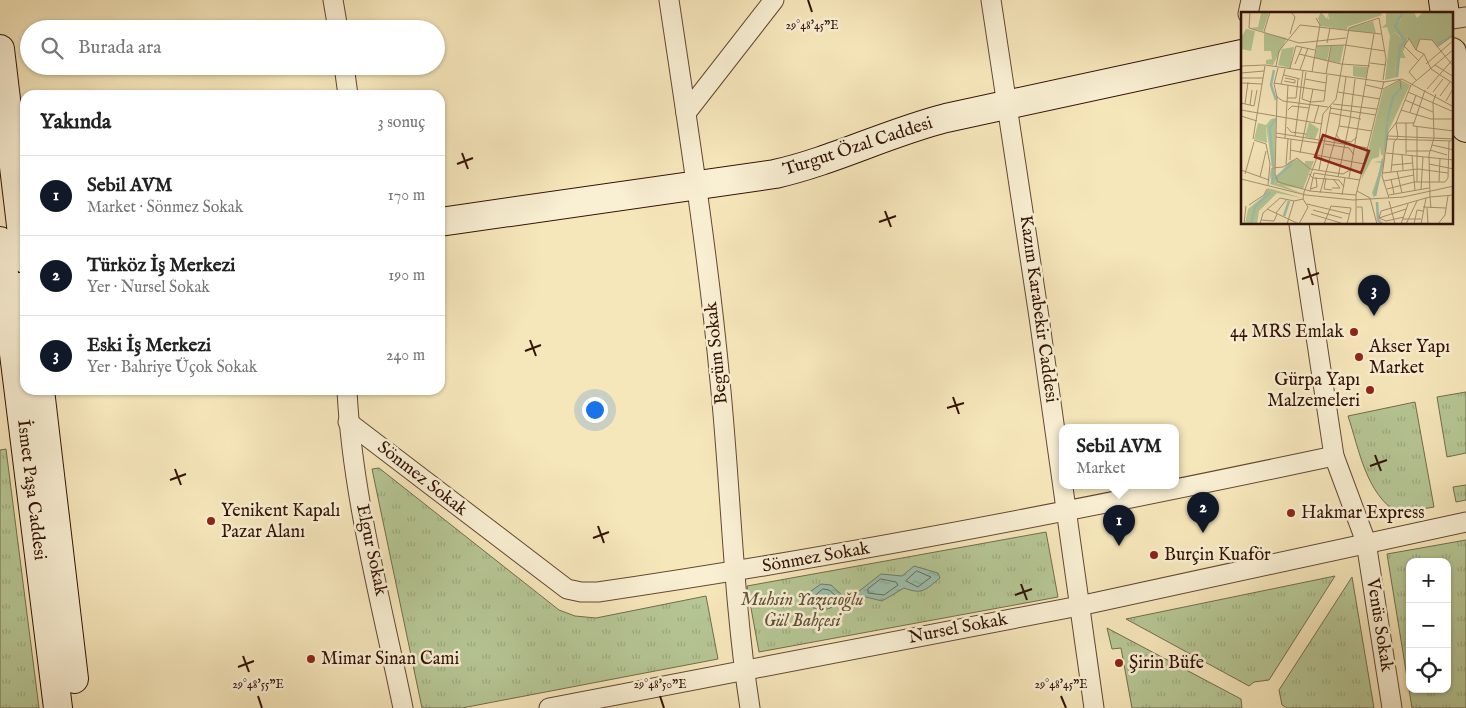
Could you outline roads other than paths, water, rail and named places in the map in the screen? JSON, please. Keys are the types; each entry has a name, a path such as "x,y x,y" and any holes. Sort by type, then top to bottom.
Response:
{"main road":[{"path":"0,49 20,217"},
{"name":"Turgut Özal Caddesi","path":"445,221 698,186 798,169 912,126 1241,52"},
{"path":"1454,63 1466,128"},
{"name":"İsmet Paşa Caddesi","path":"0,241 15,283 20,332"},
{"name":"İsmet Paşa Caddesi","path":"26,395 58,708"},
{"name":"İsmet Paşa Caddesi","path":"41,395 77,708"}],"street":[{"path":"333,0 336,20"},
{"name":"Begüm Sokak","path":"669,0 698,186 720,379 728,464 734,572 744,670 750,708"},
{"path":"686,113 774,0"},
{"name":"Kazım Karabekir Caddesi","path":"991,0 1008,105 1059,462"},
{"path":"345,75 347,90"},
{"name":"Venüs Sokak","path":"1299,225 1334,456 1366,542 1392,708"},
{"name":"Elgur Sokak","path":"347,395 348,422 362,511 404,708"},
{"name":"Sönmez Sokak","path":"348,422 567,589 581,592 598,592 734,572 1066,511 1173,489"},
{"name":"Sönmez Sokak","path":"1179,488 1334,456"},
{"name":"Kazım Karabekir Caddesi","path":"1063,489 1094,708"},
{"name":"Nursel Sokak","path":"549,708 1079,606 1366,542 1466,522"}],"water":[{"path":"914,566 938,573 940,578 924,590 916,591 904,588 882,601 858,595 858,592 881,574 902,576"},
{"path":"821,584 831,585 842,595 837,603 830,608 817,609 812,607 809,598 811,591"}],"place":[{"name":"Eski İş Merkezi","path":"1374,316"},
{"name":"44 MRS Emlak","path":"1354,332"},
{"name":"Akser Yapı Market","path":"1359,357"},
{"name":"Gürpa Yapı Malzemeleri","path":"1370,390"},
{"name":"Hakmar Express","path":"1291,513"},
{"name":"Yenikent Kapalı Pazar Alanı","path":"211,521"},
{"name":"Türköz İş Merkezi","path":"1203,533"},
{"name":"Sebil AVM","path":"1119,546"},
{"name":"Burçin Kuaför","path":"1154,555"},
{"name":"Mimar Sinan Cami","path":"311,659"},
{"name":"Şirin Büfe","path":"1119,663"}],"park label":[{"name":"Muhsin Yazıcıoğlu Gül Bahçesi","path":"802,610"}]}
